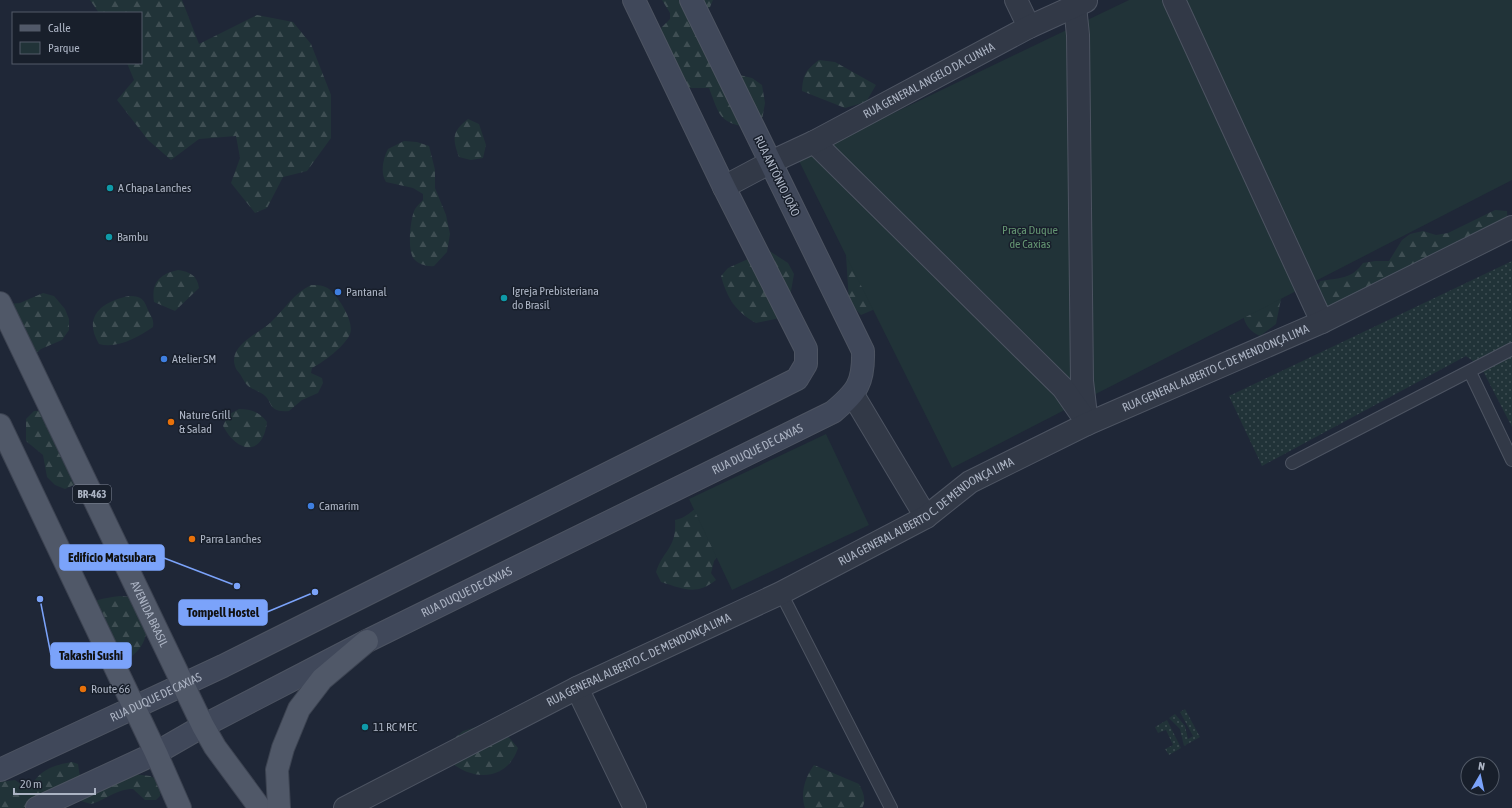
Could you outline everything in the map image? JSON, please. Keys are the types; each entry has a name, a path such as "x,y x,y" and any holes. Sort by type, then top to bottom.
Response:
{"main road":[{"path":"634,0 724,187"},
{"name":"RUA ANTÔNIO JOÃO","path":"691,0 863,351"},
{"name":"RUA DUQUE DE CAXIAS","path":"0,770 184,684 797,379 806,364 806,349 724,187"},
{"name":"AVENIDA BRASIL","path":"0,303 203,726 215,747 260,808"},
{"name":"RUA DUQUE DE CAXIAS","path":"37,808 156,753 203,726 367,641 833,412 853,395 864,370 863,351"},
{"path":"0,425 156,753 180,808"},
{"path":"279,808 278,770 283,748 299,709 322,678 367,641"}],"street":[{"path":"1016,0 1028,27"},
{"path":"1174,0 1322,322"},
{"name":"RUA GENERAL ANGELO DA CUNHA","path":"724,187 771,162 814,142 1028,27 1081,3"},
{"path":"1081,3 1078,34 1082,381 1087,424"},
{"path":"814,142 1063,388 1087,424"},
{"name":"RUA GENERAL ALBERTO C. DE MENDONÇA LIMA","path":"345,808 577,688 781,593 926,517 970,482 1087,424 1322,322 1512,227"},
{"path":"853,395 926,517"},
{"path":"577,688 635,808"}],"lane":[{"path":"1292,463 1512,349"},
{"path":"1470,372 1512,460"},
{"path":"781,593 891,808"}],"green space":[{"path":"90,0 182,0 199,44 257,15 293,22 311,44 331,95 331,138 307,171 283,177 267,208 255,213 231,183 240,158 236,136 199,139 171,160 148,140 117,100 134,80 127,64 142,64 142,12 98,12"},
{"path":"662,0 713,0 710,7 702,15 722,71 752,78 762,85 765,103 762,120 752,128 733,124 722,117 709,88 686,88 658,31 670,19 670,13"},
{"name":"Praça Duque de Caxias","path":"1129,0 1512,0 1512,180 952,468 798,159"},
{"path":"819,60 835,62 876,85 866,102 845,108 802,91 804,76"},
{"path":"468,119 479,124 486,145 483,158 471,160 459,157 455,145 455,136 459,127"},
{"path":"404,141 417,142 429,146 435,170 435,188 446,215 450,234 447,252 434,266 420,264 414,259 410,249 413,214 415,209 423,200 423,194 413,188 386,182 383,174 384,161 388,149"},
{"path":"1495,210 1507,211 1508,227 1333,316 1312,304 1320,281 1350,275 1363,263 1389,261 1402,240 1410,234 1423,231 1436,235 1448,233"},
{"path":"768,250 788,263 794,274 788,308 780,318 756,323 749,319 733,304 726,291 721,276 728,268"},
{"path":"856,254 896,300 861,315 849,302 846,255"},
{"path":"1512,261 1512,427 1481,367 1466,356 1262,466 1229,396"},
{"path":"178,270 195,277 199,288 175,311 154,302 153,295 155,285 161,277"},
{"path":"311,285 327,288 337,297 348,316 351,329 350,334 344,344 334,353 312,368 311,373 322,378 323,383 318,393 302,400 289,411 277,410 273,408 265,396 247,384 236,369 234,359 236,352 246,340 271,322 299,292"},
{"path":"43,293 54,296 65,309 69,319 69,330 62,340 41,349 33,356 9,304 20,303"},
{"path":"1242,295 1281,299 1276,324 1260,336 1246,324 1243,314"},
{"path":"129,296 138,297 143,300 152,319 153,327 128,341 113,345 99,344 94,334 93,325 94,318 98,311 111,302"},
{"path":"239,409 255,412 267,422 265,433 261,441 255,446 242,446 229,435 223,426 228,415"},
{"path":"57,410 70,420 85,480 65,489 55,485 47,477 43,455 26,441 26,419 34,411"},
{"path":"826,434 869,525 732,590 689,499"},
{"path":"703,503 722,552 714,561 711,573 716,580 709,585 696,590 683,589 661,582 656,572 672,543 674,537 675,520 687,515"},
{"path":"120,596 131,597 149,615 147,631 140,648 136,653 123,662 101,660 92,646 85,628 84,619 86,611 90,605 98,600"},
{"path":"1185,709 1200,737 1184,746 1180,729 1169,718 1175,714 1185,726 1188,739 1193,736 1180,712"},
{"path":"1167,720 1181,748 1169,755 1165,749 1173,745 1166,730 1158,733 1155,727"},
{"path":"486,724 507,735 518,748 512,760 505,768 496,773 486,775 475,774 464,771 445,757 445,746 463,731"},
{"path":"72,762 78,764 80,777 49,808 0,808 0,782 15,780 25,787 31,786 39,776 48,769"},
{"path":"814,765 859,784 864,799 862,808 805,808 803,797 804,786"},
{"path":"133,774 150,776 161,783 160,796 156,800 145,800 133,789 127,789 91,804 81,801 78,796"}],"place":[{"name":"A Chapa Lanches","path":"110,188"},
{"name":"Bambu","path":"109,237"},
{"name":"Pantanal","path":"338,292"},
{"name":"Igreja Prebisteriana do Brasil","path":"504,298"},
{"name":"Atelier SM","path":"164,359"},
{"name":"Nature Grill & Salad","path":"171,422"},
{"name":"Camarim","path":"311,506"},
{"name":"Parra Lanches","path":"192,539"},
{"name":"Edifício Matsubara","path":"237,586"},
{"name":"Tompell Hostel","path":"315,592"},
{"name":"Takashi Sushi","path":"40,599"},
{"name":"Route 66","path":"83,689"},
{"name":"11 RC MEC","path":"365,727"}]}
